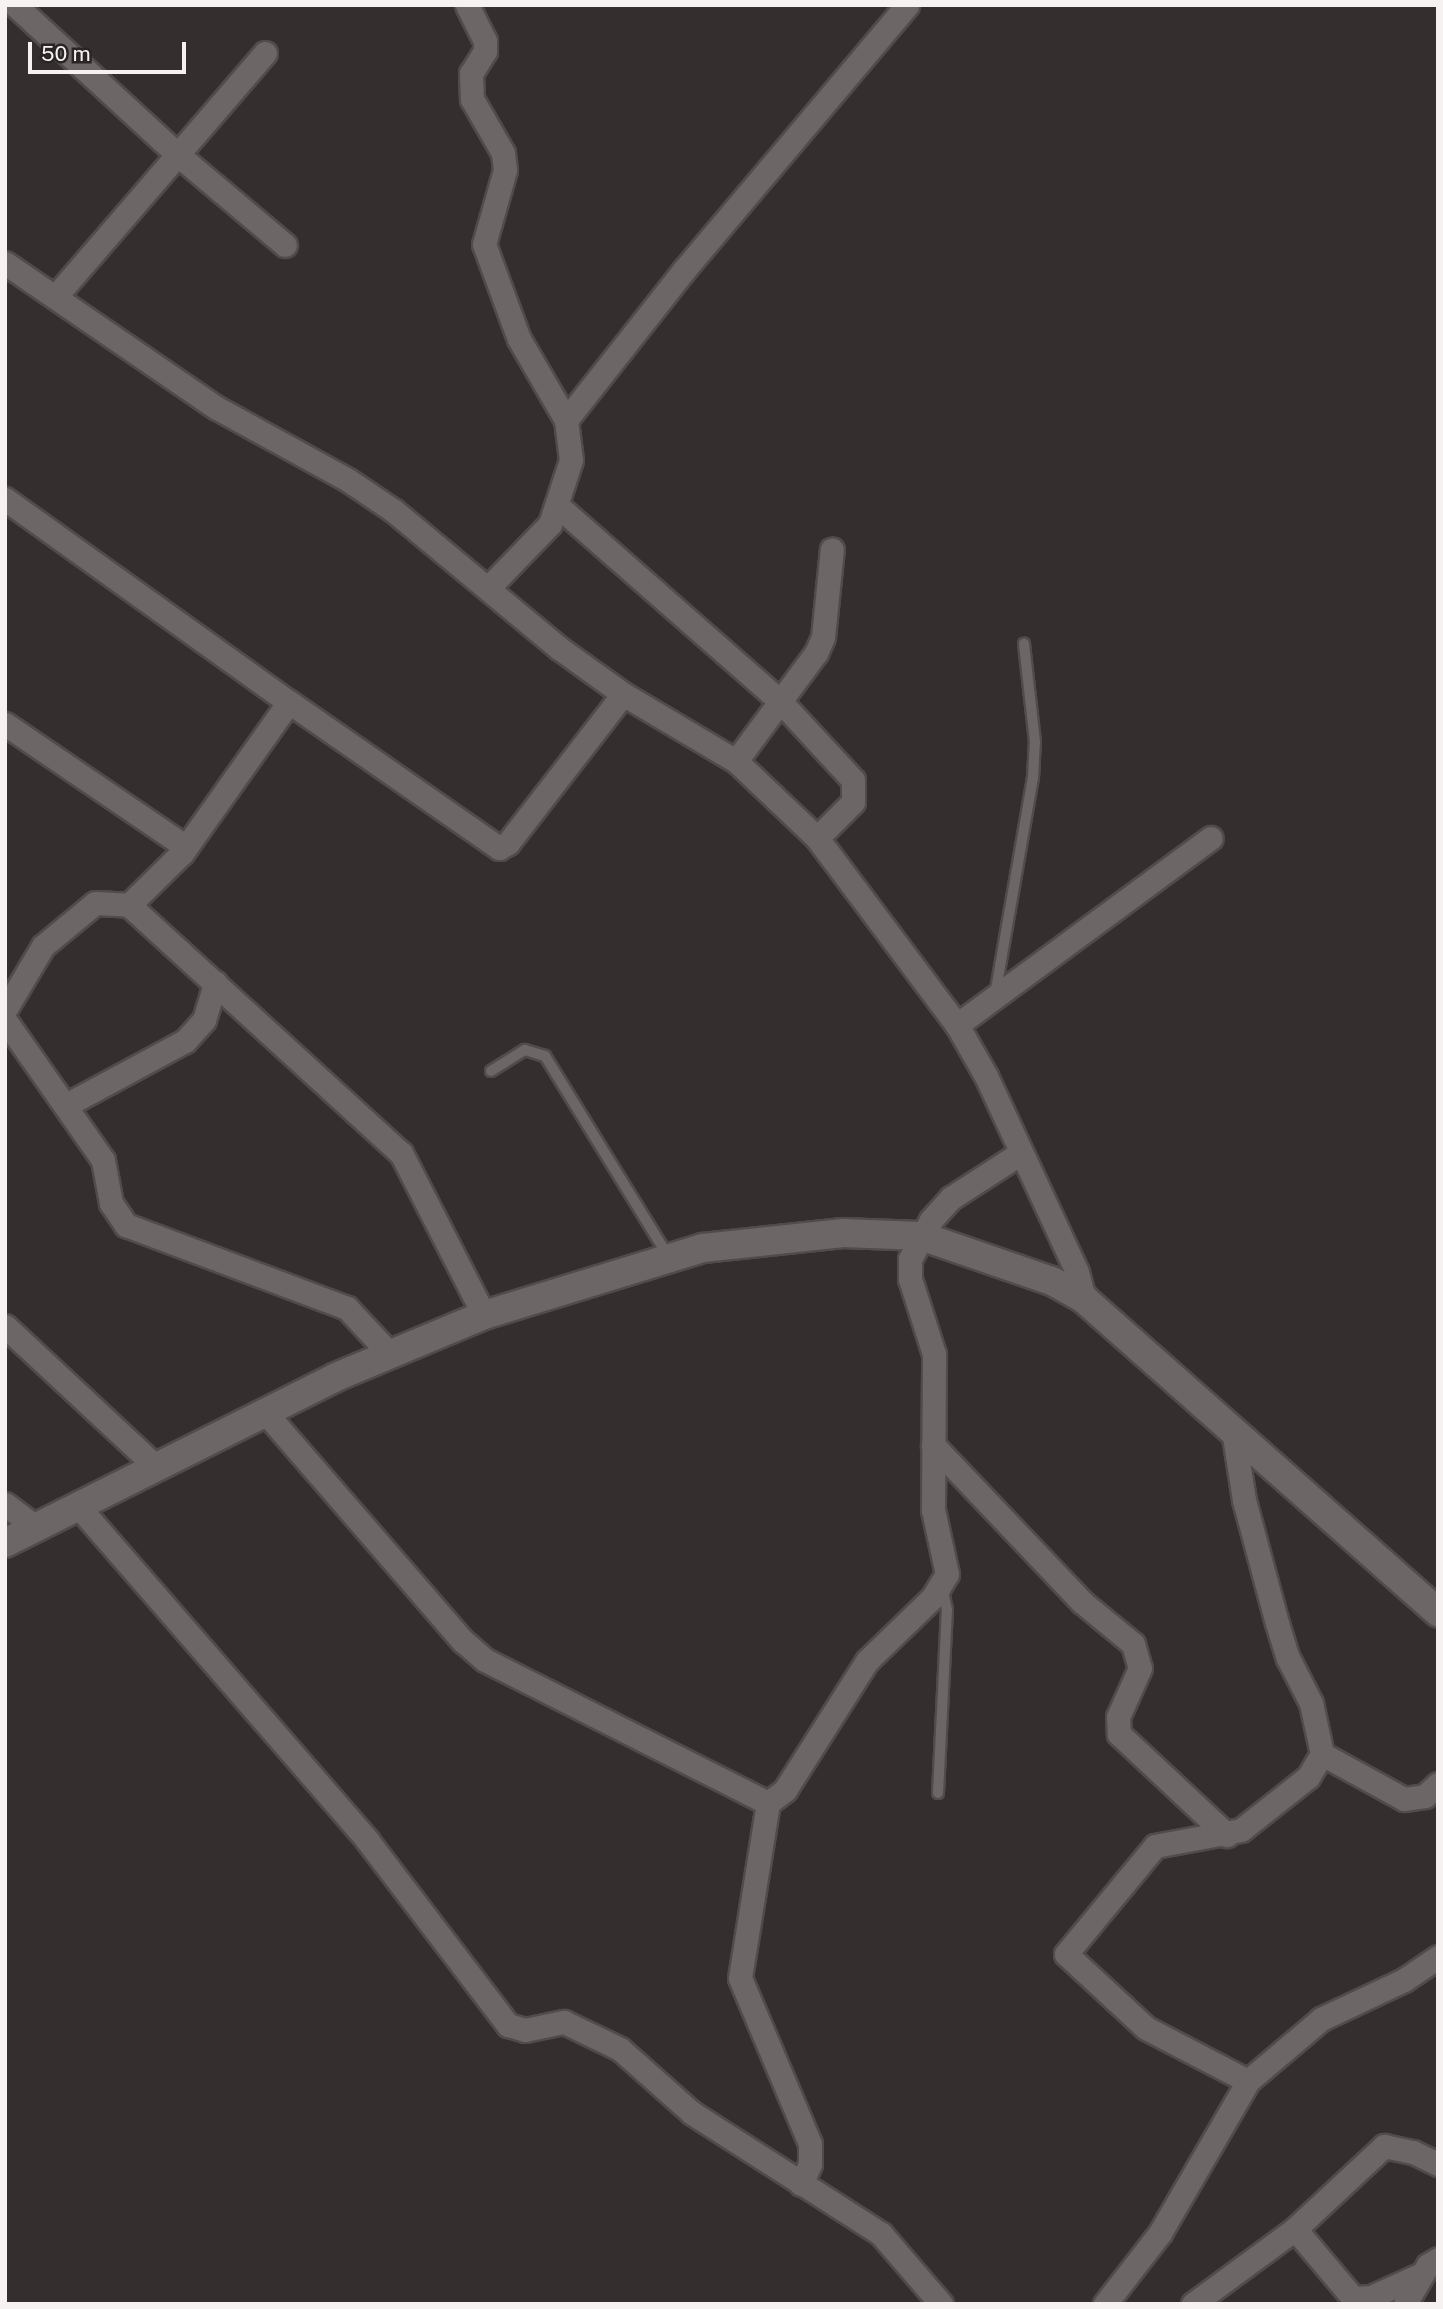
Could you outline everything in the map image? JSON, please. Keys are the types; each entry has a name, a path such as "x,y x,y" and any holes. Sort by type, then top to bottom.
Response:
{"street":[{"path":"15,5 177,154 285,245"},
{"path":"467,5 485,41 485,51 471,73 472,99 503,153 505,170 484,244 519,339 566,420 571,460 559,507 550,524 489,587"},
{"path":"566,420 684,270 907,5"},
{"path":"55,297 265,53"},
{"path":"5,263 217,408 359,488 489,587 559,648 623,694 736,761 817,838 957,1025 986,1076 1019,1154 1077,1272 1084,1299"},
{"path":"5,499 499,848 508,843 623,694"},
{"path":"559,507 781,702 853,780 856,791 853,802 817,838"},
{"path":"736,761 806,670 822,637 832,550"},
{"path":"129,905 186,847 289,702"},
{"path":"5,724 186,847"},
{"path":"957,1025 1211,838"},
{"path":"5,1010 43,946 94,902 129,905 401,1153 484,1315"},
{"path":"68,1104 184,1041 204,1020 215,983"},
{"path":"5,1020 68,1104 103,1160 111,1203 126,1225 347,1308 390,1354"},
{"path":"801,2183 810,2164 810,2144 740,1978 768,1803 785,1790 867,1661 942,1587 947,1564 933,1510 934,1354 911,1279 910,1259 921,1236 951,1198 1019,1154"},
{"path":"5,1544 265,1412 390,1354 484,1315 668,1256 843,1233 921,1236 1052,1281 1084,1299 1234,1436 1438,1612"},
{"path":"5,1326 156,1467"},
{"path":"265,1412 472,1650 768,1803"},
{"path":"1234,1436 1244,1500 1277,1623 1288,1658 1311,1703 1322,1754 1308,1777 1241,1830 1227,1835 1155,1846 1066,1954 1146,2028 1248,2081"},
{"path":"933,1445 1082,1602 1133,1644 1140,1668 1118,1717 1119,1734 1227,1835"},
{"path":"5,1504 36,1527"},
{"path":"78,1506 367,1840 508,2025 525,2030 564,2022 597,2036 648,2070 692,2113 881,2234 941,2304"},
{"path":"1322,1754 1404,1799 1425,1796 1438,1784"},
{"path":"1105,2304 1160,2233 1248,2081 1321,2019 1404,1980 1438,1957"},
{"path":"1193,2304 1295,2229 1384,2146 1413,2152 1438,2164"},
{"path":"1295,2229 1353,2298 1371,2297 1430,2267"},
{"path":"1405,2304 1430,2267"}],"lane":[{"path":"995,997 1034,766 1035,742 1024,644"},
{"path":"491,1071 525,1050 545,1056 668,1256"},
{"path":"938,1793 947,1610 942,1587"}]}
